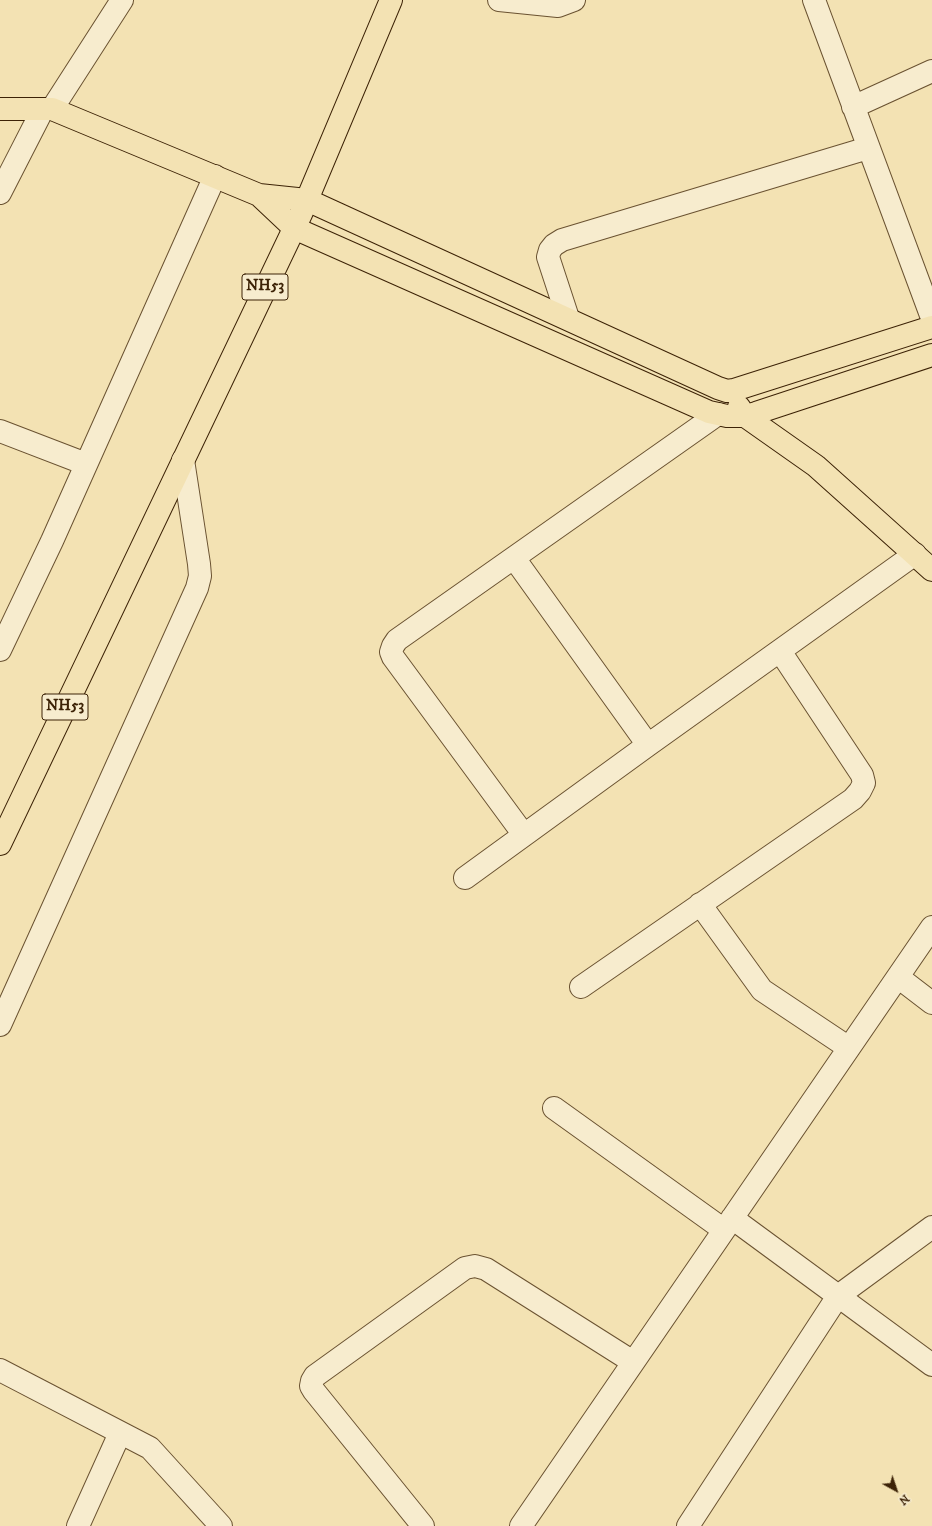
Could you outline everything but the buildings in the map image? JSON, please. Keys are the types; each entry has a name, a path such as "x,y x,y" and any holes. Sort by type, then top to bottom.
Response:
{"main road":[{"name":"NH53","path":"0,844 307,200 391,0"},
{"path":"0,109 47,109 215,176 259,196 294,228 702,409 718,414 727,416 745,416 932,355"},
{"path":"259,196 307,200 727,391 932,327"},
{"path":"727,391 745,416 816,466 932,570"}],"street":[{"path":"0,193 47,109 122,0"},
{"path":"499,0 558,6 574,0"},
{"path":"814,0 932,318"},
{"path":"853,107 932,71"},
{"path":"568,318 548,257 550,250 554,245 562,240 868,148"},
{"path":"0,650 52,542 215,176"},
{"path":"524,835 392,657 391,652 397,640 718,414"},
{"path":"0,431 86,464"},
{"path":"0,1025 197,588 200,576 200,564 183,460"},
{"path":"465,878 915,554"},
{"path":"514,558 648,745"},
{"path":"581,987 853,798 860,791 864,783 862,775 780,651"},
{"path":"700,904 762,990 849,1048"},
{"path":"521,1526 932,927"},
{"path":"898,977 932,1003"},
{"path":"554,1108 838,1296 932,1365"},
{"path":"688,1526 838,1296 932,1227"},
{"path":"423,1526 314,1392 311,1386 315,1376 465,1268 475,1266 486,1269 633,1362"},
{"path":"0,1370 150,1448 221,1526"},
{"path":"78,1526 120,1433"}]}
